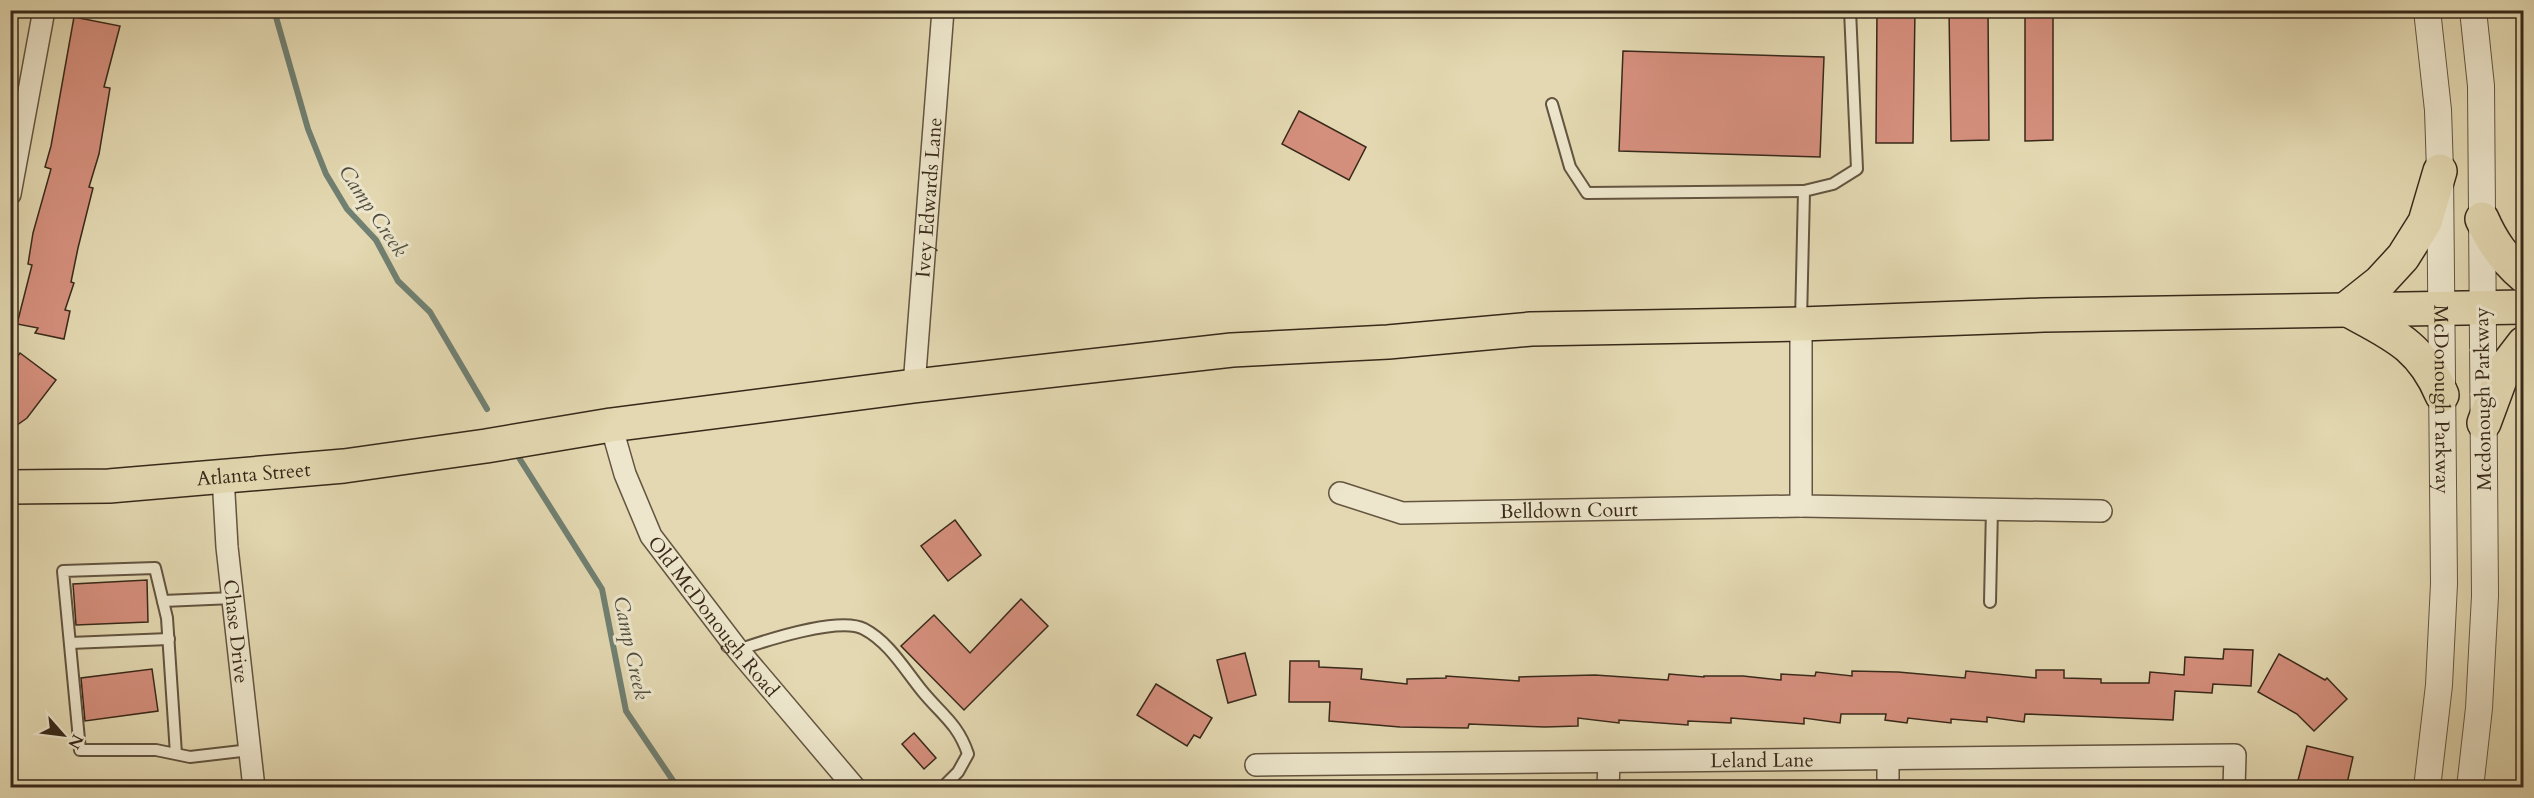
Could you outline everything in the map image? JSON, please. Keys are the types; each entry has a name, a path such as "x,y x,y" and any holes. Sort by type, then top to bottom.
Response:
{"main road":[{"path":"2440,171 2425,222 2403,257 2380,282 2346,309 2402,340 2422,358 2442,395"},
{"path":"2482,219 2493,243 2523,276"},
{"name":"Atlanta Street","path":"10,487 109,486 344,466 497,444 611,424 914,386 1232,350 1388,342 1531,329 1801,324 2044,315 2523,307"},
{"path":"2484,423 2504,369 2523,343"}],"street":[{"path":"10,195 44,10"},
{"name":"Ivey Edwards Lane","path":"914,386 944,10"},
{"name":"McDonough Parkway","path":"2427,10 2438,110 2440,171 2443,603 2439,685 2427,788"},
{"name":"Mcdonough Parkway","path":"2470,788 2479,708 2485,596 2481,86 2473,10"},
{"path":"1801,324 1802,506"},
{"name":"Old McDonough Road","path":"611,424 625,474 651,536 738,650 855,788"},
{"name":"Chase Drive","path":"223,476 227,547 254,788"},
{"name":"Belldown Court","path":"1340,493 1402,513 1802,506 2101,511"},
{"name":"Leland Lane","path":"1256,765 2235,755 2234,788"},
{"path":"1888,760 1888,788"},
{"path":"1608,788 1609,762"}],"lane":[{"path":"1552,104 1570,167 1587,192 1804,191 1833,184 1857,169 1850,10"},
{"path":"1801,324 1804,191"},
{"path":"1990,602 1992,508"},
{"path":"176,754 169,639 164,601 155,568 63,571 80,750 156,750 190,757 250,750"},
{"path":"164,601 233,598"},
{"path":"738,650 778,636 832,626 861,627 881,641 961,734 968,754 957,772 942,788"},
{"path":"70,643 169,639"}],"building":[{"path":"1877,10 1915,10 1913,143 1876,143"},
{"path":"1949,10 1988,10 1989,140 1951,141"},
{"path":"2025,10 2053,10 2053,140 2025,141"},
{"path":"74,17 120,26 104,87 110,88 99,154 89,187 93,188 71,282 74,283 65,310 70,311 64,339 35,333 38,328 17,324 32,265 28,264 33,233 51,169 45,167 51,146"},
{"path":"1623,51 1824,57 1820,157 1619,151"},
{"path":"1299,111 1366,147 1349,180 1282,144"},
{"path":"20,353 56,380 27,418 10,430 10,366"},
{"path":"955,520 981,555 948,581 921,546"},
{"path":"147,580 148,622 76,625 73,584"},
{"path":"1021,599 1048,626 964,710 901,646 934,615 970,653"},
{"path":"2224,649 2253,650 2251,686 2213,684 2212,693 2175,691 2173,720 2025,714 2024,722 1987,717 1987,722 1951,719 1951,723 1908,718 1907,723 1885,720 1886,714 1841,714 1840,723 1804,718 1804,724 1731,718 1731,723 1688,721 1688,725 1619,720 1619,723 1578,718 1578,726 1469,724 1468,728 1400,727 1329,721 1330,702 1289,702 1290,661 1319,661 1319,667 1362,669 1361,679 1407,684 1407,679 1446,678 1446,676 1519,681 1519,677 1595,675 1668,680 1669,674 1704,677 1743,676 1781,680 1781,674 1815,676 1816,672 1852,676 1852,671 1898,672 1965,678 1966,671 2036,678 2036,670 2064,670 2064,678 2101,679 2101,683 2149,683 2150,672 2184,675 2185,657 2223,659"},
{"path":"1245,653 1256,695 1228,703 1217,660"},
{"path":"2279,654 2325,680 2327,678 2347,699 2314,731 2297,714 2258,692"},
{"path":"152,669 158,711 85,721 81,678"},
{"path":"1156,684 1212,718 1200,738 1194,735 1187,746 1137,715"},
{"path":"914,733 936,758 924,769 902,744"},
{"path":"2307,746 2353,757 2346,788 2296,788"}],"waterway":[{"name":"Camp Creek","path":"274,10 308,129 326,174 347,209 376,240 398,281 430,312 487,409"},
{"name":"Camp Creek","path":"516,453 602,589 626,711 678,788"}]}
